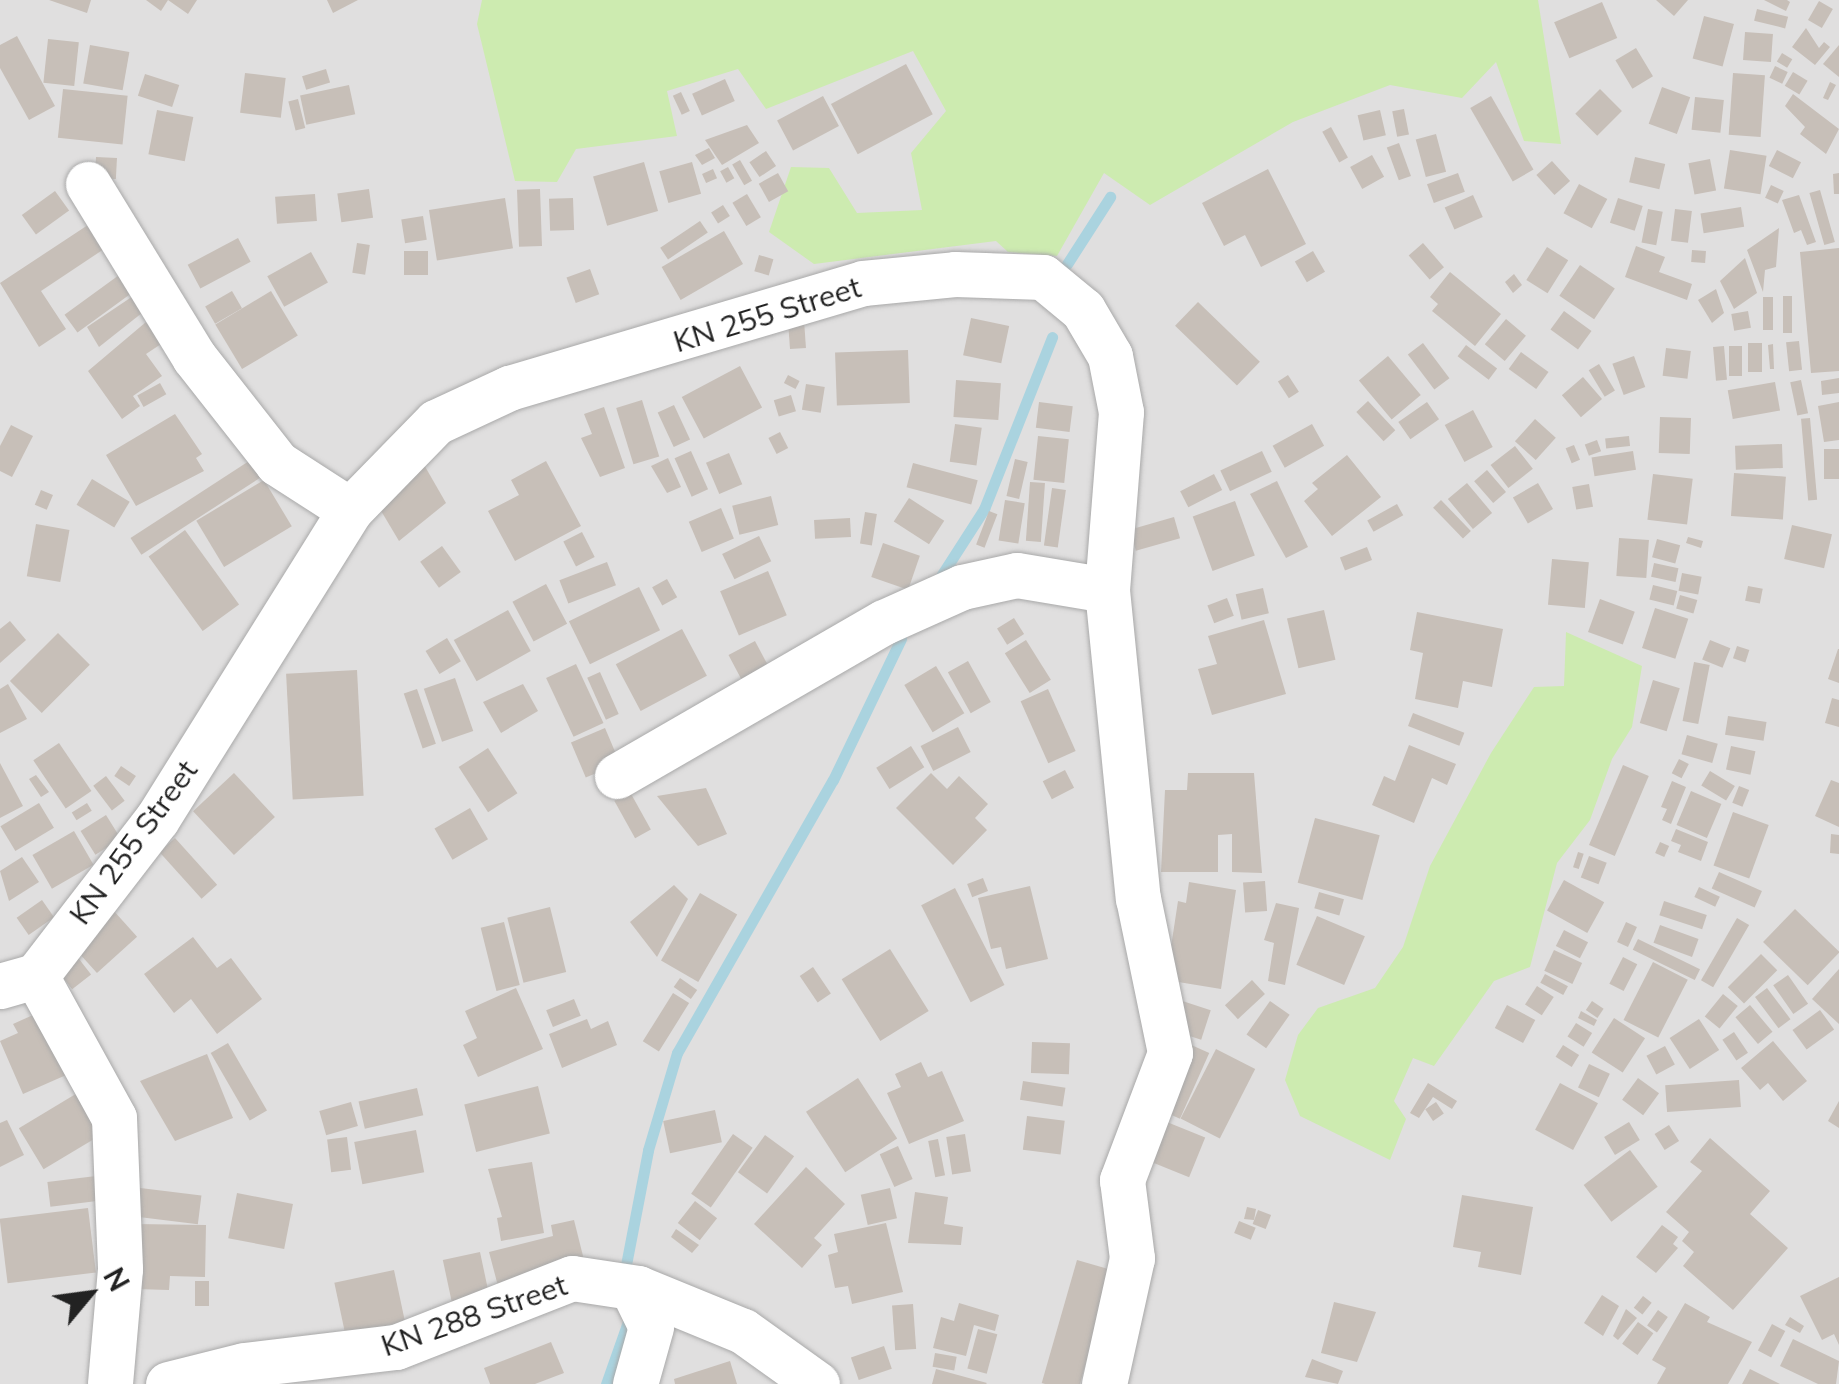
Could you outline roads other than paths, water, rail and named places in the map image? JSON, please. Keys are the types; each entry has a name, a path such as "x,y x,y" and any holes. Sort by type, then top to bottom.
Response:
{"street":[{"path":"88,184 194,357 277,463 350,510"},
{"name":"KN 255 Street","path":"18,981 158,819 350,510 436,422 509,388 863,283 955,274 1043,278 1083,310 1110,356 1121,412 1107,590 1138,898 1170,1053 1122,1180 1132,1258 1104,1384"},
{"path":"617,776 884,622 962,587 1017,575 1107,590"},
{"path":"18,981 114,1118 120,1269 110,1384"},
{"name":"KN 288 Street","path":"168,1384 244,1365 396,1347 572,1278 632,1288 743,1331 817,1384"},
{"path":"632,1288 651,1327 635,1384"}],"waterway":[{"path":"1067,264 1110,197"},
{"path":"941,576 984,509 1052,337"},
{"path":"625,1270 648,1150 677,1053 833,780 901,639"},
{"path":"606,1384 631,1313"}]}
